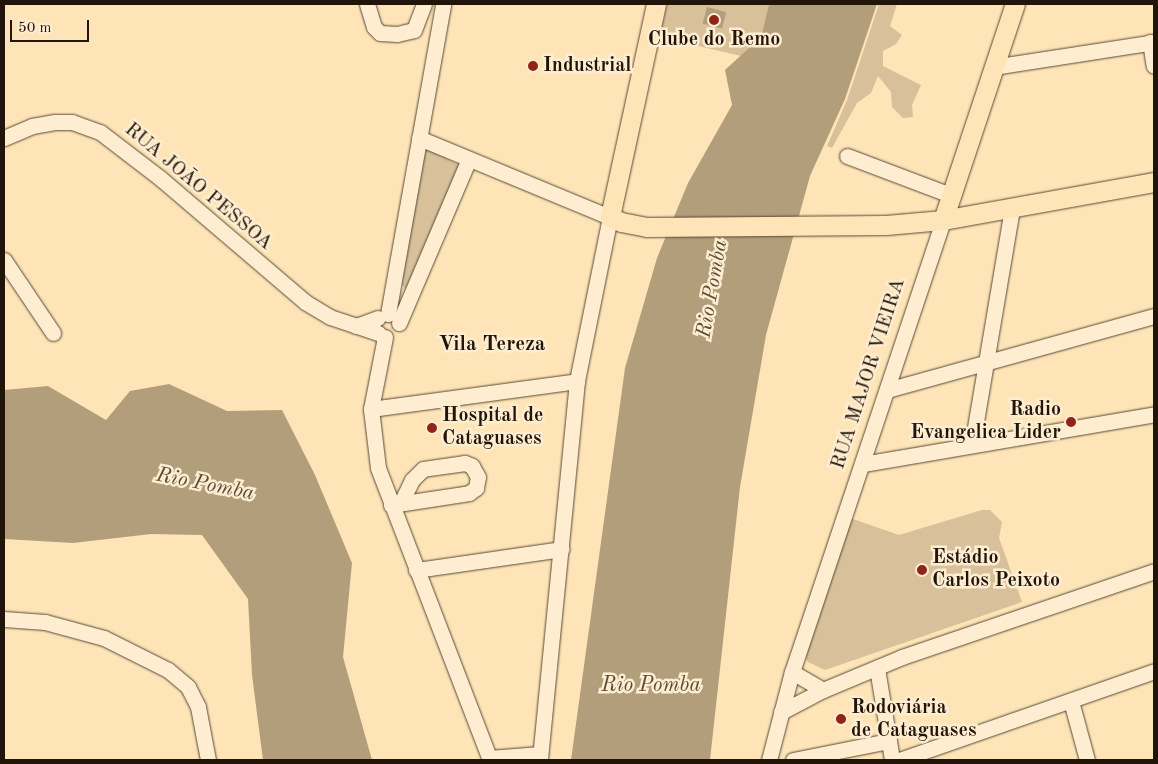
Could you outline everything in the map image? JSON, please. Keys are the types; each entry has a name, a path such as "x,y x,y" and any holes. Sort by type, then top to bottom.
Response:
{"main road":[{"path":"656,4 610,217 646,227 806,228 943,220 1154,182"},
{"name":"RUA MAJOR VIEIRA","path":"943,220 953,196 992,67 1015,4"}],"street":[{"path":"367,4 369,19 380,33 405,33 417,25 424,4"},
{"path":"381,335 395,334 388,318 444,4"},
{"path":"992,67 1152,42 1154,66"},
{"name":"RUA JOÃO PESSOA","path":"4,138 32,126 55,122 72,122 100,132 160,178 306,302 330,317 381,335"},
{"path":"419,138 610,217 577,381 540,757 489,759 416,570 396,504 378,468 371,409 381,335 375,326 388,318 469,160"},
{"path":"847,156 953,196"},
{"path":"972,445 1012,209"},
{"name":"RUA MAJOR VIEIRA","path":"769,760 792,672 943,220"},
{"path":"4,260 53,333"},
{"path":"887,390 1154,316"},
{"path":"356,326 388,318"},
{"path":"371,409 577,381"},
{"path":"863,464 1154,414"},
{"path":"465,464 472,466 478,477 473,491 396,504 412,480 424,469 465,464"},
{"path":"416,570 561,549"},
{"path":"782,712 823,690 877,668 1154,571"},
{"path":"4,619 45,622 104,638 168,670 188,688 198,706 208,760"},
{"path":"877,668 892,760"},
{"path":"899,760 1154,671"},
{"path":"792,672 823,690"},
{"path":"1071,701 1087,760"},
{"path":"794,760 889,742"}],"shaded area":[{"name":"Clube do Remo","path":"667,4 769,4 761,37 741,56 660,37"},
{"path":"879,4 897,4 890,26 902,35 896,44 883,51 883,66 921,85 912,105 913,117 903,118 892,107 891,92 878,76 871,93 857,103 832,148 827,146 847,100"},
{"path":"423,147 459,165 408,293 399,280"},
{"name":"Estádio Carlos Peixoto","path":"982,510 990,510 1002,522 999,538 1022,602 825,670 808,662 804,655 850,518 899,535"}],"water":[{"name":"Rio Pomba","path":"769,4 877,4 845,99 810,176 766,335 740,487 710,760 571,760 625,368 657,258 688,183 732,105 725,70 761,37"},
{"path":"707,7 726,12 722,29 703,23"},
{"name":"Rio Pomba","path":"169,384 227,411 282,410 315,475 352,563 343,657 372,760 263,760 252,675 248,599 202,535 151,534 73,543 4,539 4,390 48,386 106,420 130,391"}],"place":[{"name":"Clube do Remo","path":"714,20"},
{"name":"Industrial","path":"533,66"},
{"name":"Radio Evangelica Lider","path":"1071,422"},
{"name":"Hospital de Cataguases","path":"432,428"},
{"name":"Estádio Carlos Peixoto","path":"922,570"},
{"name":"Rodoviária de Cataguases","path":"841,719"}],"district":[{"name":"Vila Tereza","path":"492,345"}]}
